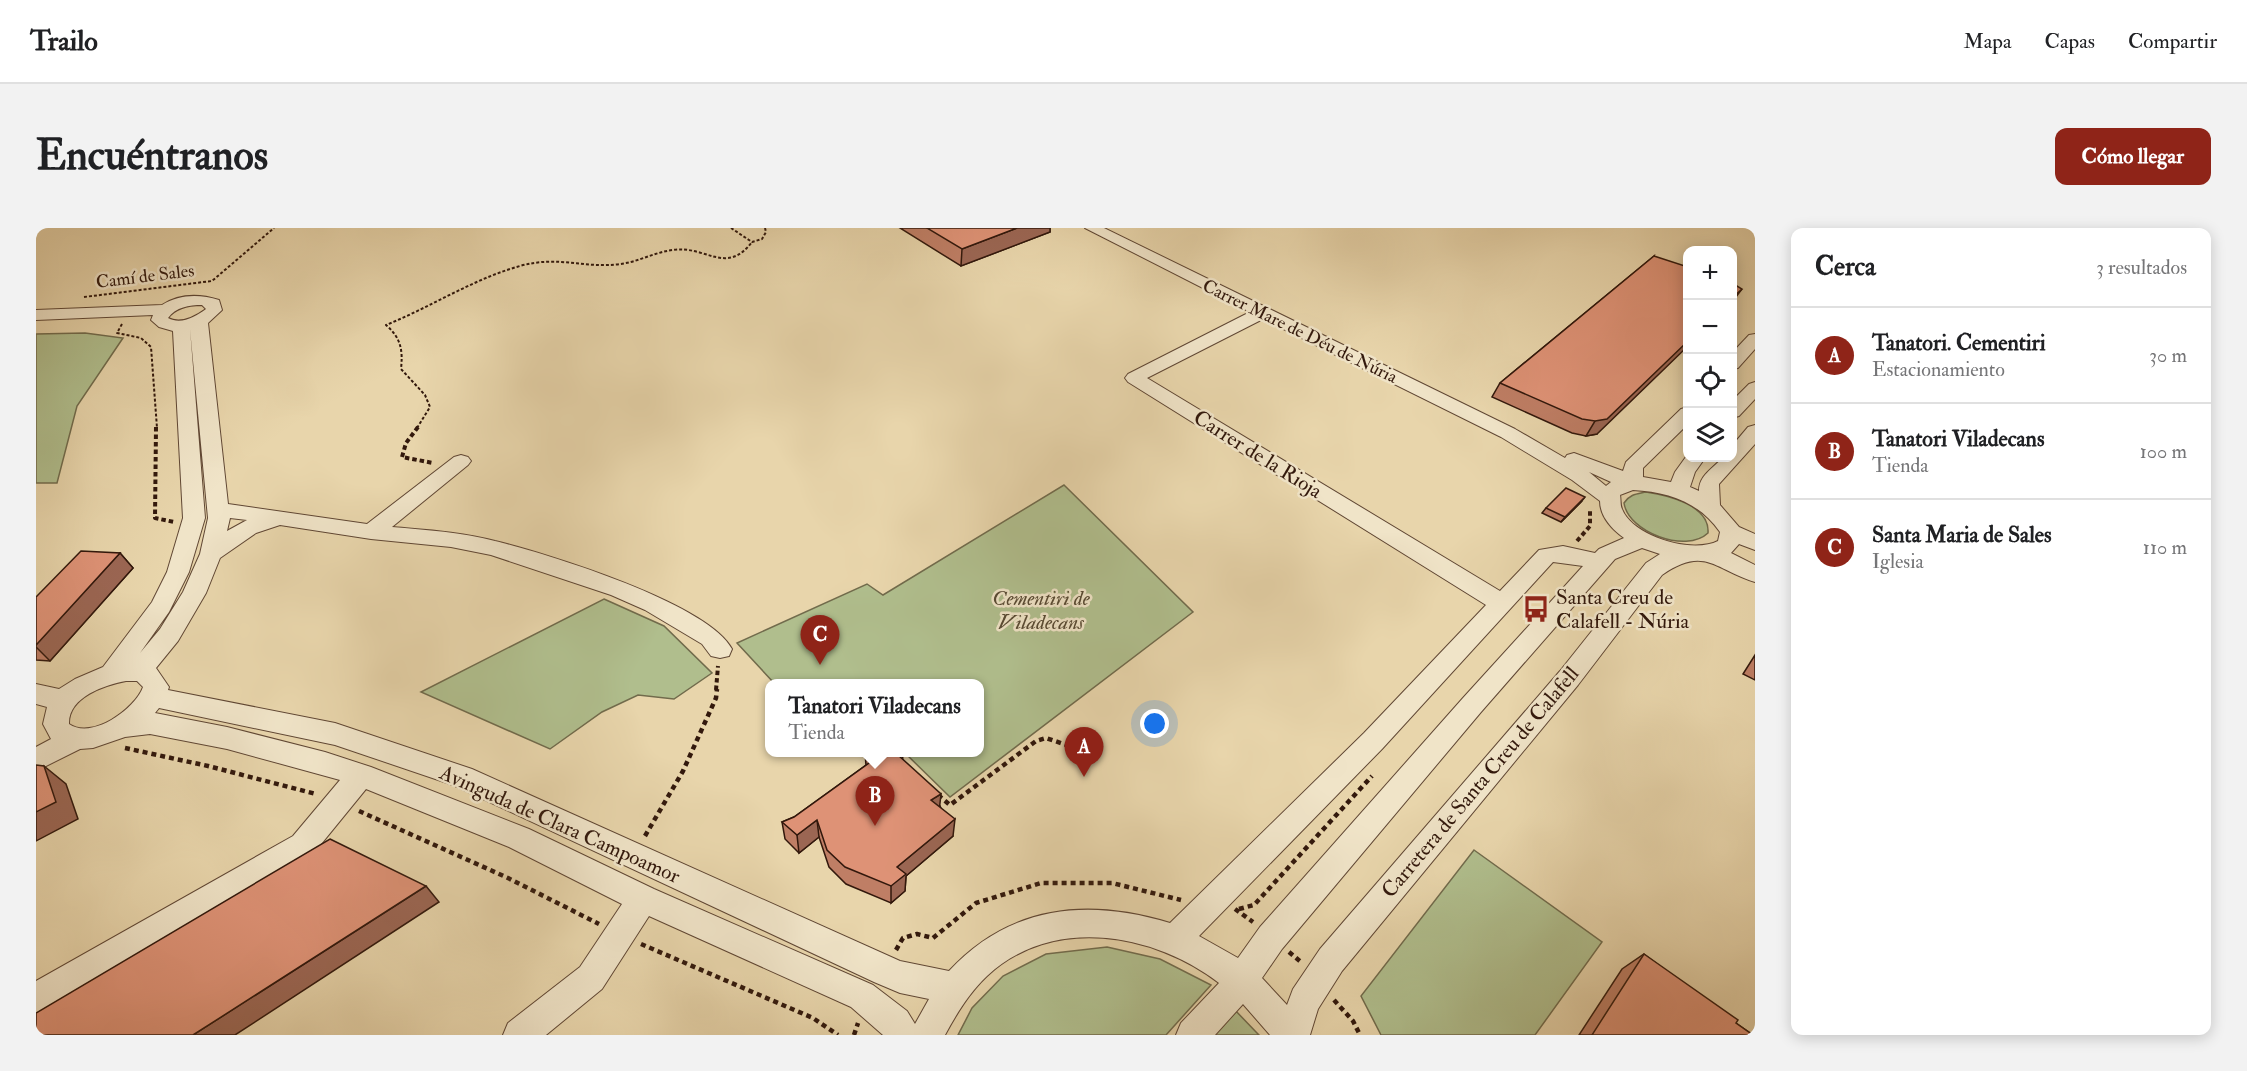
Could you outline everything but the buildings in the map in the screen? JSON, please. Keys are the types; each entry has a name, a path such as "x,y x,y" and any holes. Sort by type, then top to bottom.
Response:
{"street":[{"name":"Carrer Mare de Déu de Núria","path":"1092,228 1508,433"},
{"path":"36,325 162,315 188,301 203,300 213,303 214,310 190,323 166,325 162,315"},
{"name":"Carrer de la Rioja","path":"1262,313 1134,378 1503,604"},
{"path":"36,315 162,315"},
{"path":"147,683 126,671 86,684 65,701 58,712 56,722 58,730 66,736 78,738 120,737 135,718 147,683 211,554 219,518 190,323"},
{"path":"111,674 161,606 178,572 194,518 190,323"},
{"path":"1737,359 1755,339"},
{"path":"1736,408 1755,388"},
{"path":"1633,483 1633,466 1683,418"},
{"path":"1710,507 1709,482 1722,471 1755,431"},
{"path":"1508,433 1541,443 1633,483"},
{"path":"1508,433 1580,475 1609,498"},
{"path":"1679,490 1685,472 1692,462"},
{"path":"371,532 453,467"},
{"path":"1755,543 1731,532 1721,516 1710,507 1679,490 1633,483 1619,486 1610,493 1608,504 1614,517 1628,531 1664,548 1702,553 1755,574"},
{"path":"218,509 371,532 451,540 526,557 619,589 653,604 711,638 720,649"},
{"path":"211,554 238,532 265,522 285,519"},
{"path":"1702,553 1728,545 1731,532"},
{"path":"1193,1035 1242,981 1271,938 1472,705 1607,554 1643,539"},
{"name":"Carretera de Santa Creu de Calafell","path":"1292,1035 1305,1001 1331,960 1569,678 1654,568 1672,557 1702,553"},
{"path":"1175,939 1373,741 1547,555 1563,554 1602,562"},
{"name":"Avinguda de Clara Campoamor","path":"147,683 170,701 335,734 462,777 885,971 900,977 954,988"},
{"path":"36,694 65,701"},
{"name":"Avinguda de Clara Campoamor","path":"120,737 150,723 227,738 361,775 519,838 643,899 868,999 895,1023 903,1035"},
{"path":"36,760 78,738"},
{"path":"36,999 303,844 361,775"},
{"path":"520,1035 591,978 643,899"},
{"path":"927,1035 954,988 972,968 999,947 1029,933 1058,924 1091,921 1124,924 1175,939 1209,957 1242,981 1264,1002 1292,1035"}],"path":[{"name":"Camí de Sales","path":"83,297 212,281 274,228"},
{"path":"731,228 752,242"},
{"path":"453,467 402,457 412,435 426,417 430,407 425,395 401,369 403,353 398,334 386,325 406,318 464,286 520,266 545,261 620,264 682,249 729,260 745,253 752,242 762,239 766,232 765,228"},
{"path":"119,330 119,334 141,338 151,348 157,435 155,518 177,523"},
{"path":"644,837 684,771 716,698 720,649"},
{"path":"120,737 137,749 339,802 508,878 621,935 813,1018 838,1035"},
{"path":"930,788 950,805 1036,741 1046,738 1099,756"}],"green space":[{"path":"85,333 123,338 77,406 57,483 36,483 36,334"},
{"name":"Cementiri de Viladecans","path":"1064,485 1193,612 950,797 909,757 984,757 984,679 770,679 737,643 867,584 883,595"},
{"path":"1646,492 1686,503 1702,515 1707,523 1708,533 1698,539 1686,541 1659,537 1647,531 1636,523 1624,503 1631,496"},
{"path":"604,599 664,626 712,673 674,699 638,695 602,712 550,749 421,692"},
{"path":"1474,850 1602,942 1535,1035 1381,1035 1361,996"},
{"path":"1107,947 1160,959 1211,985 1166,1035 958,1035 972,1008 1003,976 1046,954"},
{"path":"1233,1008 1257,1033 1259,1035 1209,1035"}],"place":[{"name":"Santa Creu de Calafell - Núria","path":"1536,609"},
{"name":"Santa Maria de Sales","path":"820,665"},
{"name":"Tanatori. Cementiri","path":"1084,777"},
{"name":"Tanatori Viladecans","path":"875,826"}]}
